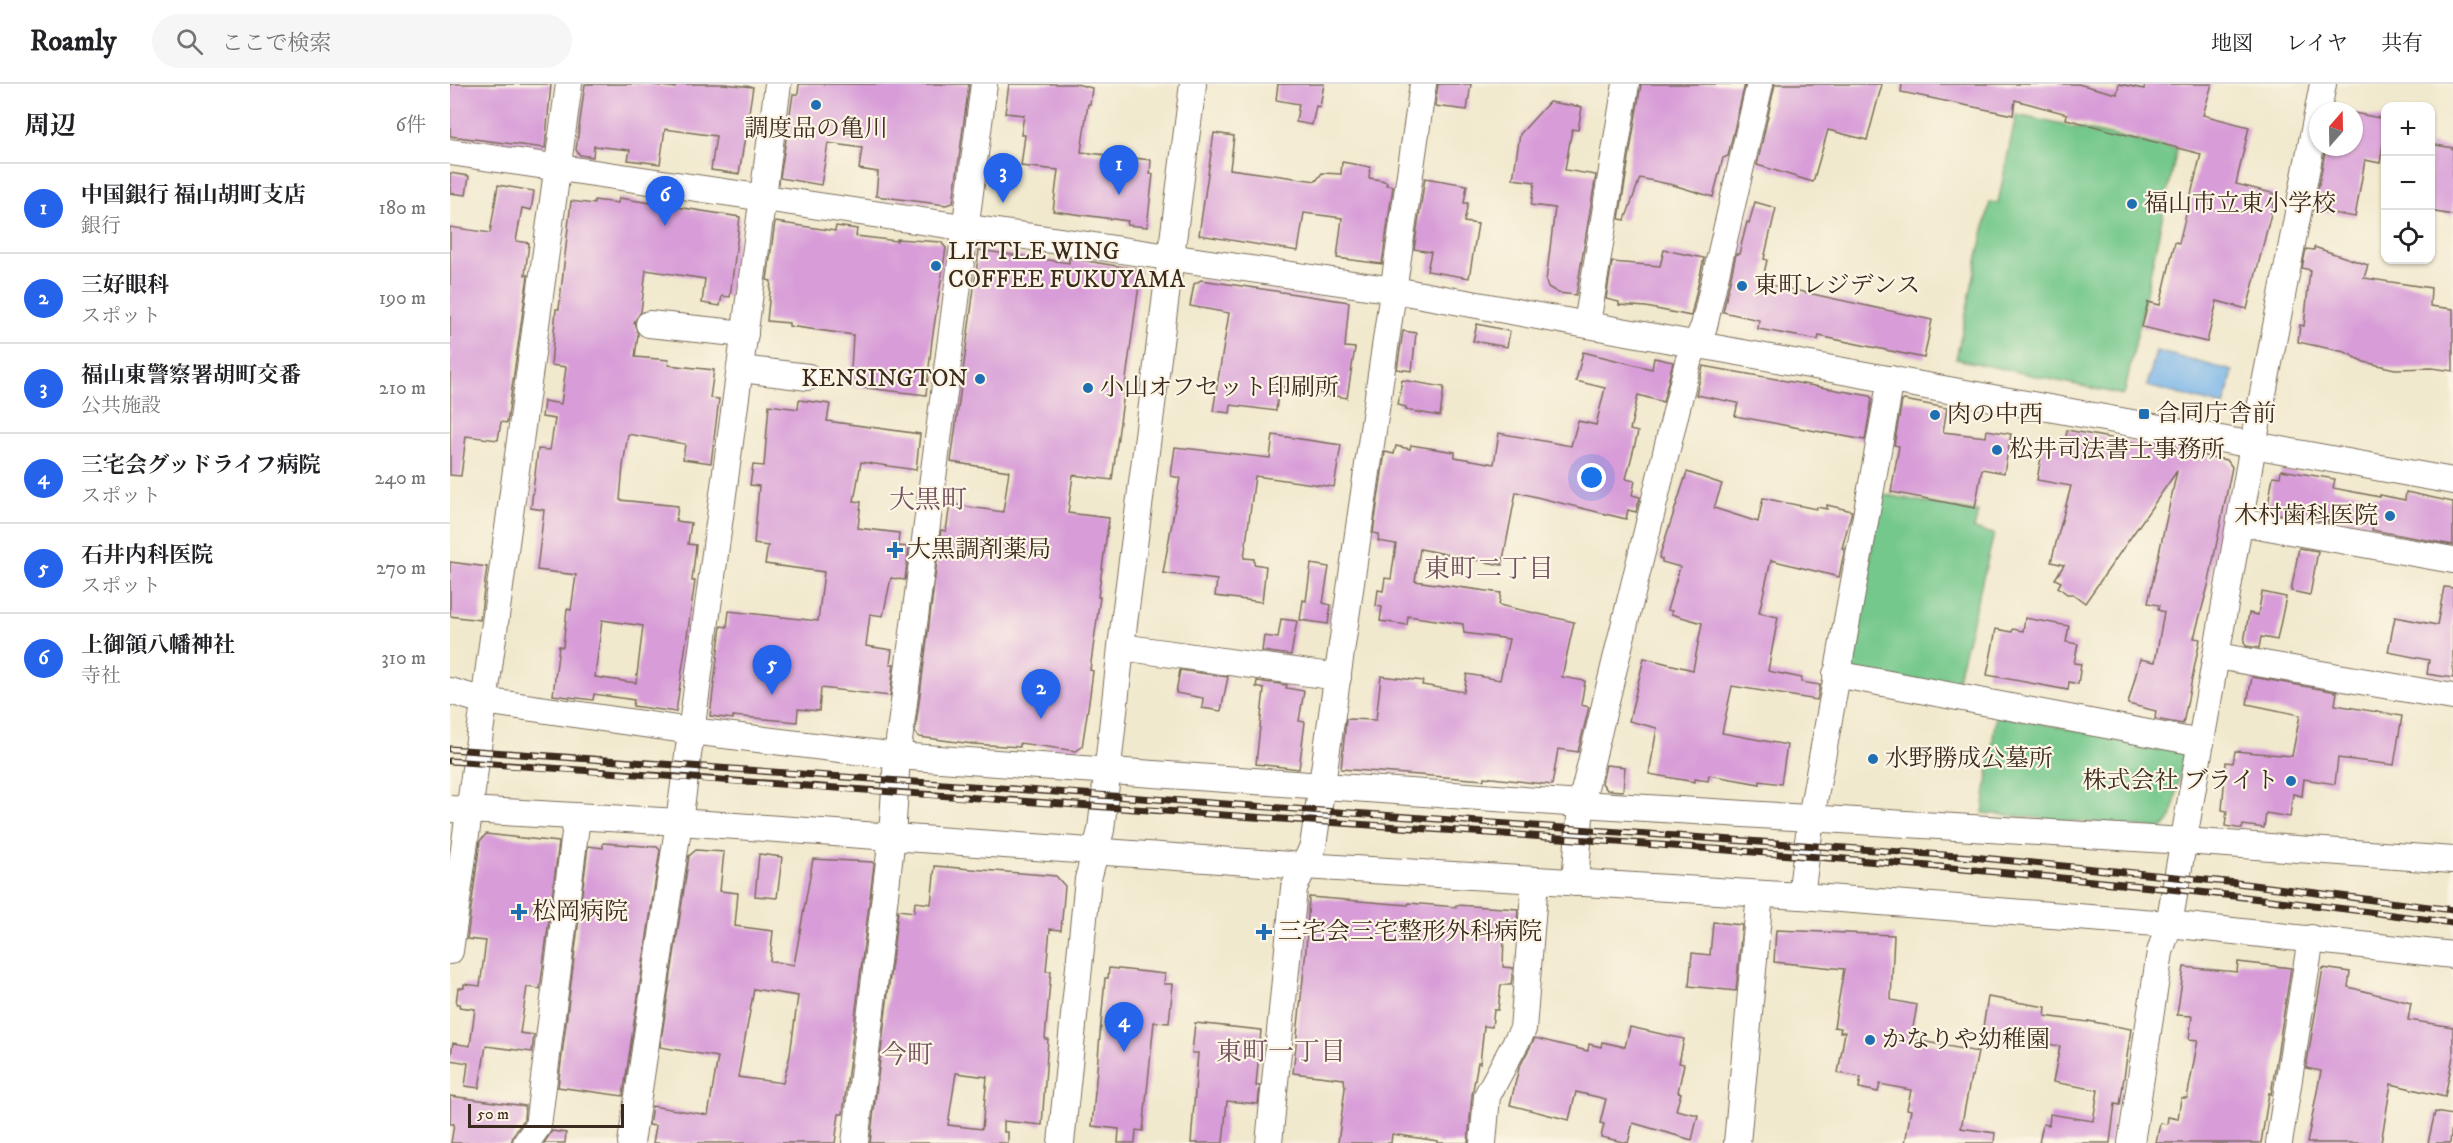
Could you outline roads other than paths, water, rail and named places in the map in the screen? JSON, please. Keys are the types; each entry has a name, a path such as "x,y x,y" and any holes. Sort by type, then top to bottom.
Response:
{"street":[{"path":"450,951 460,809 484,701 569,84"},
{"path":"631,1143 679,822 778,84"},
{"path":"855,1143 891,844 897,756 984,84"},
{"path":"1060,1143 1088,879 1101,830 1121,647 1193,84"},
{"path":"1269,1143 1294,888 1313,846 1423,84"},
{"path":"1587,324 1626,84"},
{"path":"1575,883 1581,804 1688,362 1704,326 1760,84"},
{"path":"2131,1143 2160,952 2169,924 2253,445 2323,84"},
{"path":"450,152 964,225 1394,290 2453,481"},
{"path":"649,324 745,334"},
{"path":"741,369 808,377"},
{"path":"1801,897 1811,818 1836,674 1891,379"},
{"path":"2240,522 2453,560"},
{"path":"1121,647 1338,677"},
{"path":"2217,656 2453,697"},
{"path":"1836,674 2201,743"},
{"path":"450,691 484,701 691,731 897,756 1322,784 1581,804 2453,860"},
{"path":"460,809 679,822 891,844 1095,851 1801,897 2169,924 2453,955"},
{"path":"526,1143 538,1126 577,817"},
{"path":"1483,1143 1487,1096 1523,1029 1535,881"},
{"path":"1737,1143 1760,894"},
{"path":"2279,1143 2311,938"}],"water":[{"path":"2156,351 2233,371 2224,406 2147,386"}],"railway":[{"path":"450,749 1972,857 2237,883 2453,910"},
{"path":"450,761 1609,841 1850,860 2212,893 2453,923"}],"place":[{"name":"調度品の亀川","path":"816,105"},
{"name":"中国銀行 福山胡町支店","path":"1119,195"},
{"name":"福山東警察署胡町交番","path":"1003,203"},
{"name":"福山市立東小学校","path":"2132,204"},
{"name":"上御領八幡神社","path":"665,226"},
{"name":"LITTLE WING COFFEE FUKUYAMA","path":"936,266"},
{"name":"東町レジデンス","path":"1742,286"},
{"name":"KENSINGTON","path":"980,379"},
{"name":"小山オフセット印刷所","path":"1088,388"},
{"name":"合同庁舎前","path":"2144,414"},
{"name":"肉の中西","path":"1935,415"},
{"name":"松井司法書士事務所","path":"1997,450"},
{"name":"木村歯科医院","path":"2390,516"},
{"name":"大黒調剤薬局","path":"895,550"},
{"name":"石井内科医院","path":"772,695"},
{"name":"三好眼科","path":"1041,719"},
{"name":"水野勝成公墓所","path":"1873,759"},
{"name":"株式会社 ブライト","path":"2291,781"},
{"name":"松岡病院","path":"519,912"},
{"name":"三宅会三宅整形外科病院","path":"1264,932"},
{"name":"かなりや幼稚園","path":"1870,1040"},
{"name":"三宅会グッドライフ病院","path":"1124,1052"}],"district":[{"name":"大黒町","path":"928,500"},
{"name":"東町二丁目","path":"1489,569"},
{"name":"東町一丁目","path":"1281,1052"},
{"name":"今町","path":"907,1055"}]}
